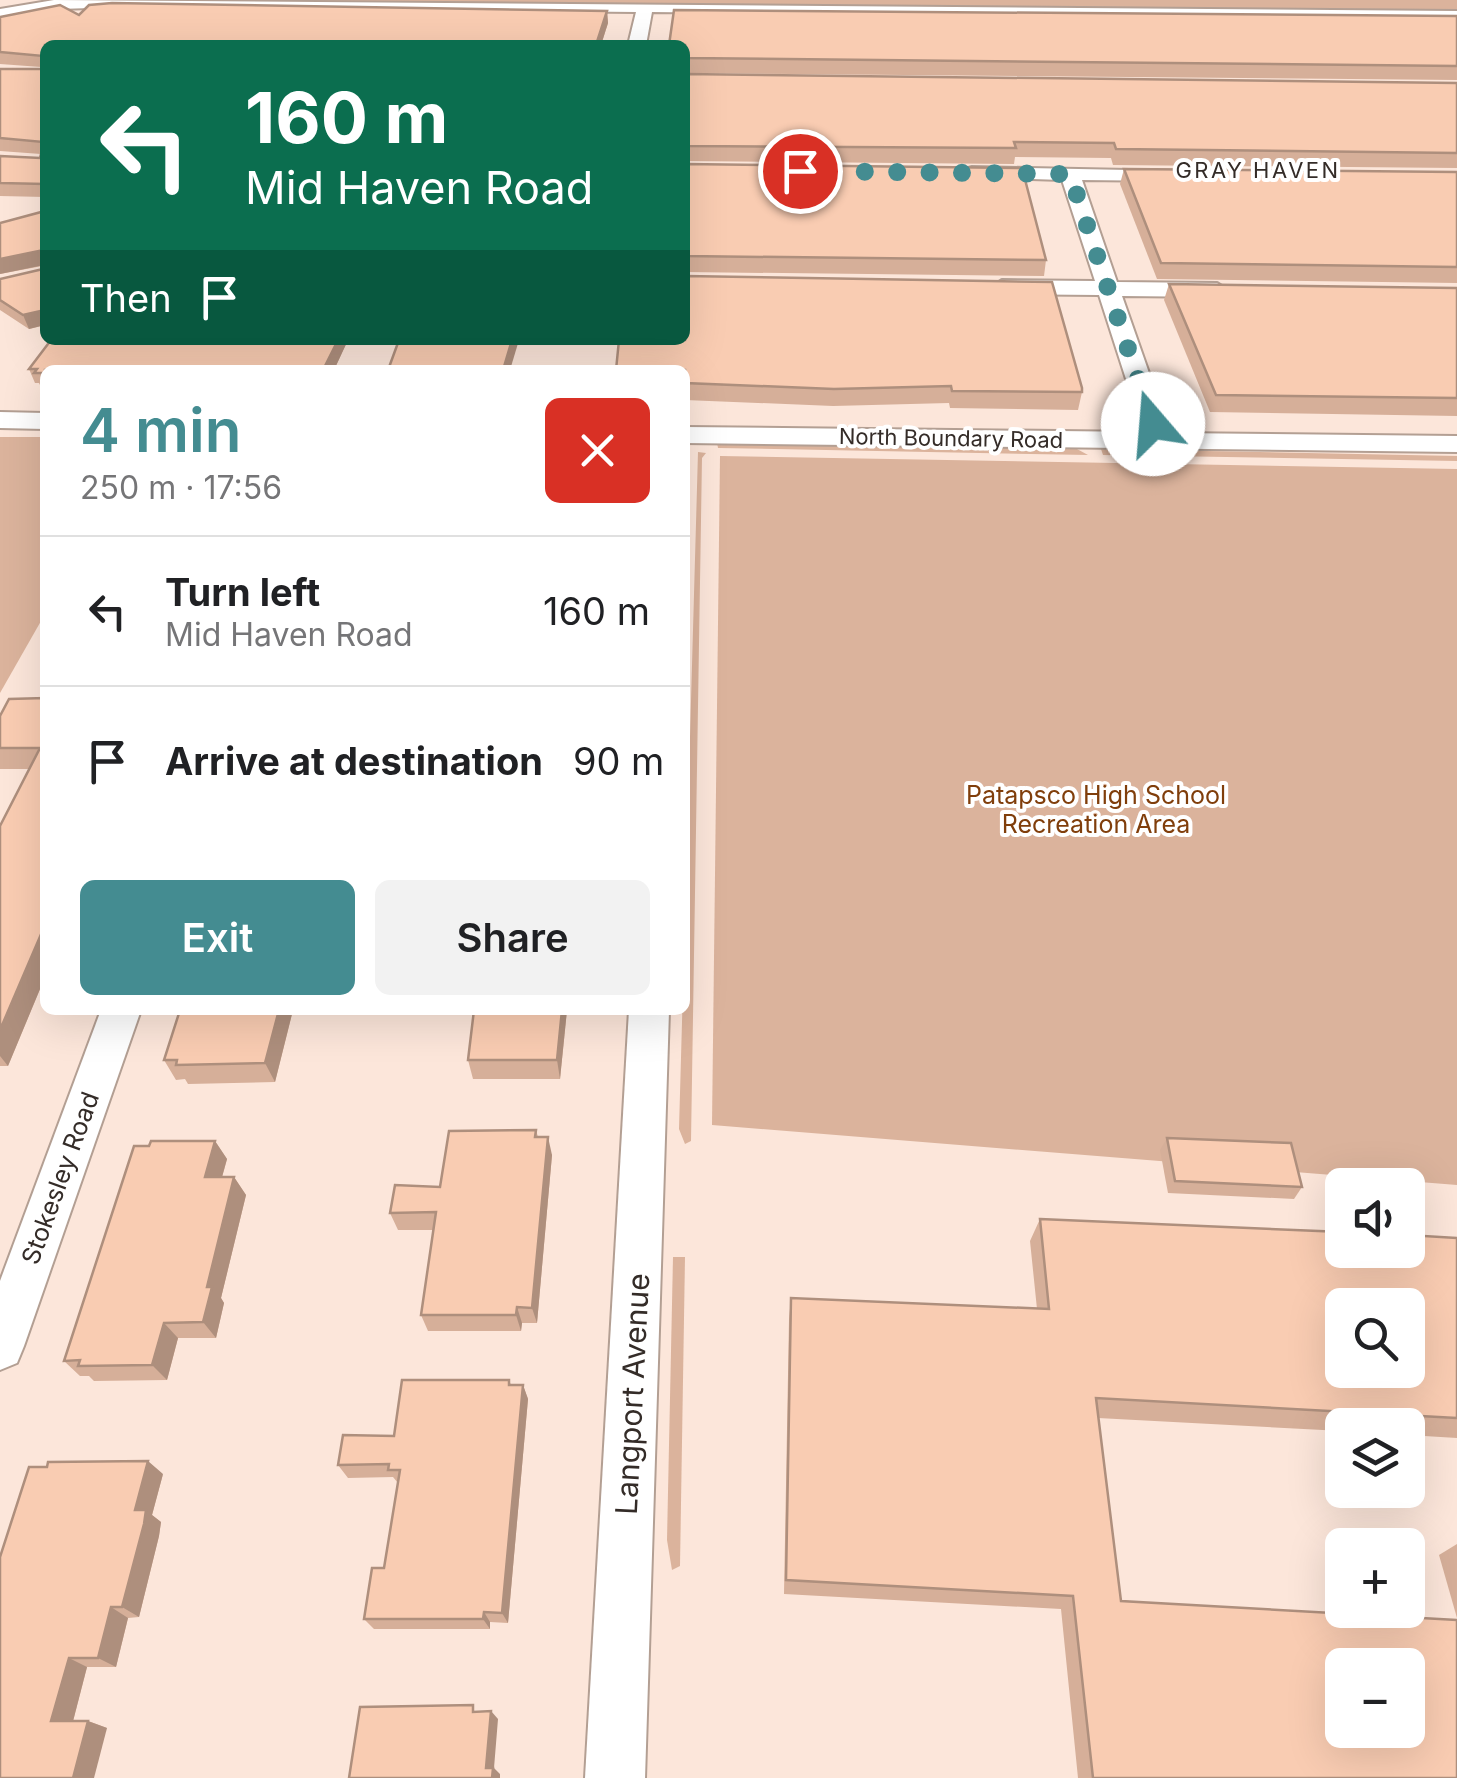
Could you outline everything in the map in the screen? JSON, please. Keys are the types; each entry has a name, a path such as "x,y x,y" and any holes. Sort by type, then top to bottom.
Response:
{"street":[{"path":"0,14 59,4 122,2 1457,16"},
{"path":"638,40 645,8"},
{"path":"955,173 1201,175"},
{"path":"1070,174 1159,440"},
{"path":"973,286 1244,290"},
{"path":"0,420 40,422"},
{"name":"North Boundary Road","path":"690,435 1457,444"},
{"name":"Stokesley Road","path":"0,1346 119,1015"},
{"name":"Langport Avenue","path":"615,1778 649,1015"}],"green space":[{"path":"218,0 1457,0 1457,13"},
{"path":"0,437 40,437 40,623 0,693"},
{"path":"717,443 1077,449 1088,455 718,448"},
{"path":"1101,449 1457,456 1457,461 1103,455"},
{"path":"698,452 706,453 702,458 691,1141 685,1144 679,1129 682,1015 690,1015 690,737"},
{"name":"Patapsco High School Recreation Area","path":"720,456 1457,469 1457,1185 1425,1182 1425,1168 1325,1168 1325,1174 712,1125"},
{"path":"673,1257 685,1257 680,1566 672,1570 667,1540"}],"building":[{"path":"60,5 79,15 89,5 607,11 598,40 40,40 40,56 0,52 0,17"},
{"path":"674,10 1457,16 1457,66 690,58 690,40 670,40"},
{"path":"0,69 40,69 40,142 0,138"},
{"path":"690,74 1457,83 1457,153 1116,149 1114,143 1014,142 1016,148 690,146"},
{"path":"0,156 40,158 40,184 0,183"},
{"path":"690,164 1022,168 1046,260 690,256"},
{"path":"1124,169 1457,172 1457,267 1161,263"},
{"path":"40,212 40,256 39,251 0,259 0,223"},
{"path":"40,270 40,311 23,315 0,300 0,279"},
{"path":"690,276 1052,282 1082,392 952,391 951,386 834,389 690,383 690,365 616,365 618,345 690,345"},
{"path":"1169,284 1457,288 1457,398 1216,395"},
{"path":"47,345 336,345 326,365 40,365 40,373 29,369"},
{"path":"397,345 510,345 504,365 390,365"},
{"path":"40,698 40,748 0,748 0,716 9,699"},
{"path":"40,748 40,937 0,1030 0,826"},
{"path":"178,1015 278,1015 265,1063 176,1065 177,1060 164,1060"},
{"path":"473,1015 562,1015 557,1060 468,1060"},
{"path":"536,1130 535,1137 548,1137 532,1308 517,1307 516,1315 421,1315 436,1212 390,1213 395,1185 440,1187 449,1131"},
{"path":"1167,1138 1291,1143 1302,1187 1175,1181"},
{"path":"151,1141 215,1141 205,1177 234,1177 207,1287 212,1287 203,1322 164,1323 152,1365 78,1366 80,1360 64,1361 134,1146 149,1146"},
{"path":"1040,1219 1325,1231 1325,1268 1425,1268 1425,1236 1457,1238 1457,1418 1425,1416 1425,1408 1325,1411 1096,1398 1121,1601 1325,1613 1325,1628 1425,1628 1425,1618 1457,1620 1457,1778 1093,1778 1073,1596 786,1580 791,1298 1049,1309"},
{"path":"402,1380 509,1380 509,1385 523,1385 502,1613 484,1612 483,1619 364,1619 372,1568 384,1568 400,1470 388,1470 389,1464 338,1465 343,1435 394,1436"},
{"path":"148,1461 135,1510 146,1510 144,1524 122,1607 111,1607 98,1658 69,1658 51,1721 88,1721 73,1778 0,1778 0,1557 29,1467 47,1467 48,1462"},
{"path":"473,1705 473,1712 491,1711 486,1768 493,1768 492,1778 349,1778 360,1707"}],"district":[{"name":"GRAY HAVEN","path":"1258,170"}],"route":[{"path":"800,171 1070,174 1153,424"}]}
